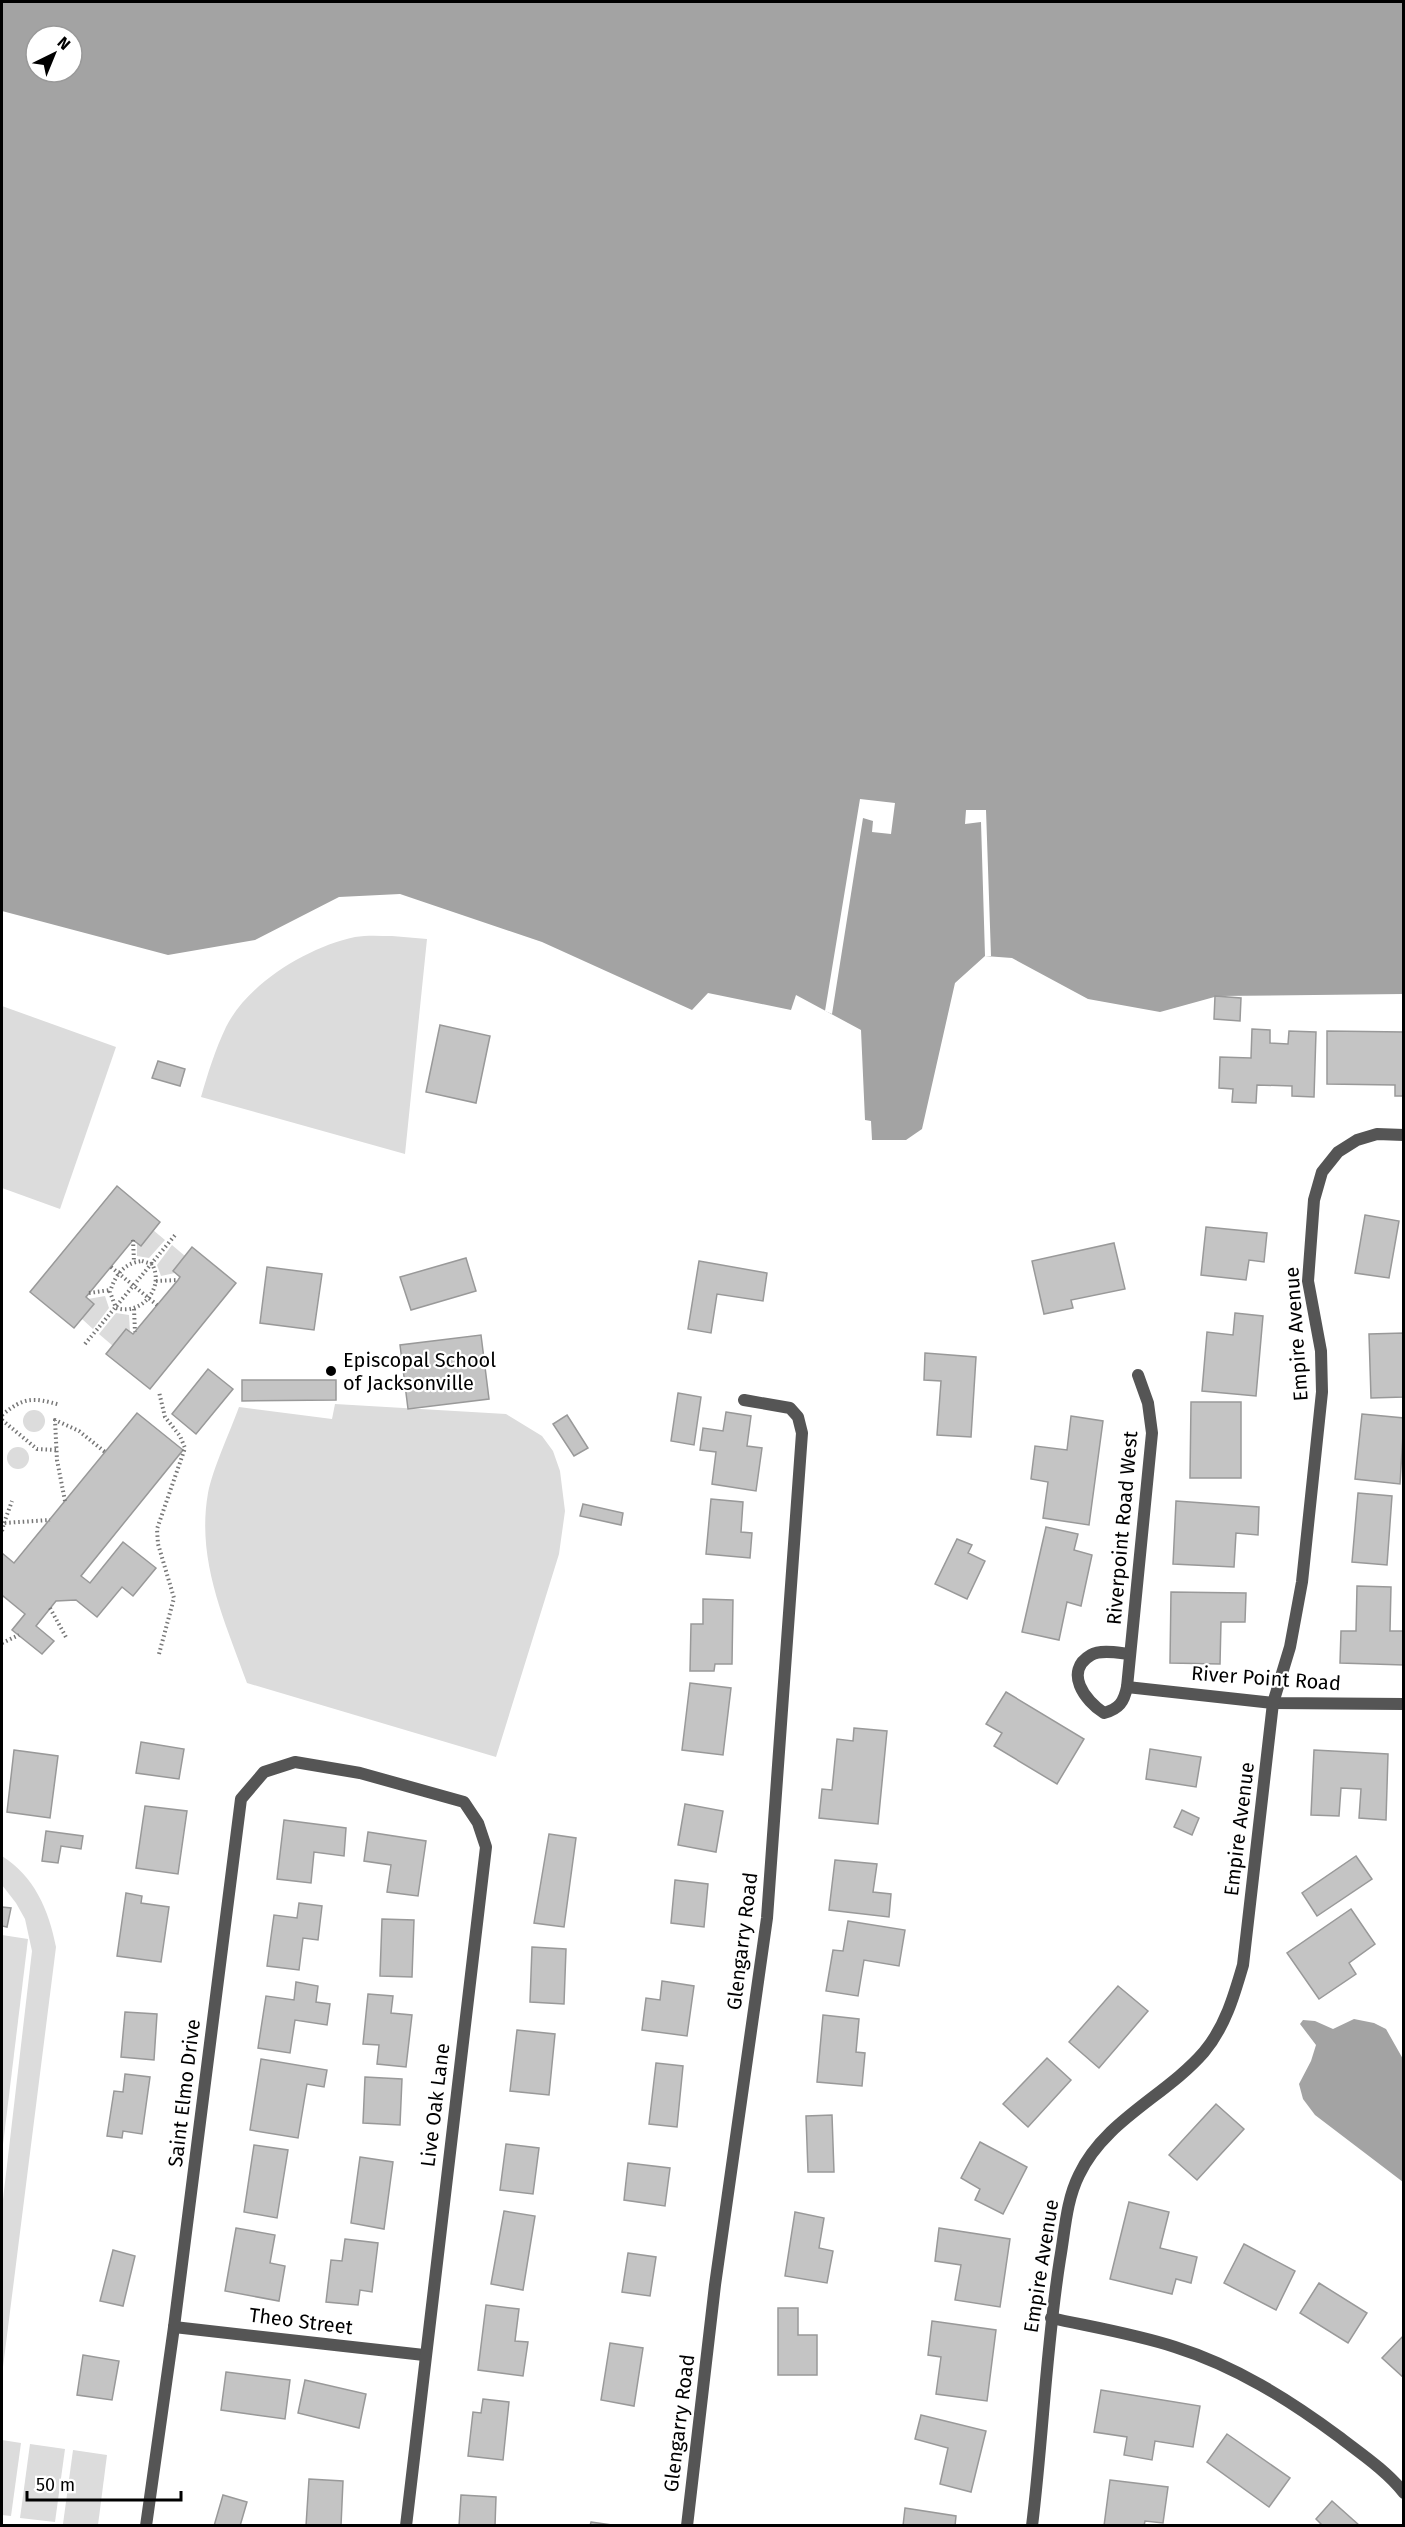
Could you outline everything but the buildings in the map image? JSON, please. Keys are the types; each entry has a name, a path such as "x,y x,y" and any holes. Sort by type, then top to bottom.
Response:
{"street":[{"name":"Empire Avenue","path":"1032,2526 1051,2318 1070,2199 1079,2175 1092,2154 1112,2131 1188,2068 1205,2051 1222,2025 1243,1965 1273,1703 1290,1647 1302,1582 1322,1392 1320,1351 1308,1281 1314,1200 1322,1172 1338,1152 1357,1140 1377,1134 1404,1135"},
{"name":"Riverpoint Road West","path":"1127,1687 1152,1432 1148,1404 1138,1375"},
{"name":"Glengarry Road","path":"687,2526 715,2285 766,1918 802,1433 798,1417 790,1408 744,1400"},
{"path":"1127,1687 1121,1704 1114,1710 1104,1713 1090,1704 1080,1688 1079,1672 1084,1661 1093,1654 1130,1654"},
{"name":"River Point Road","path":"1127,1687 1273,1703 1404,1704"},
{"name":"Saint Elmo Drive","path":"146,2526 242,1799 264,1772 295,1762 360,1773"},
{"name":"Live Oak Lane","path":"360,1773 464,1802 478,1823 486,1847 424,2355 406,2526"},
{"path":"1051,2318 1174,2346 1223,2365 1272,2391 1311,2416 1355,2449 1404,2493"},
{"name":"Theo Street","path":"174,2326 424,2355"}],"path":[{"path":"85,1344 176,1234"},
{"path":"133,1240 134,1262"},
{"path":"116,1308 110,1290 118,1274 134,1262 152,1264"},
{"path":"116,1308 127,1312 148,1297 156,1281 152,1264"},
{"path":"111,1268 157,1305"},
{"path":"156,1281 178,1280"},
{"path":"89,1293 110,1290"},
{"path":"134,1309 135,1332"},
{"path":"159,1392 165,1417 180,1436 185,1448 157,1529 158,1544 174,1598 159,1654"},
{"path":"2,1415 14,1405 36,1398 60,1405"},
{"path":"2,1420 37,1449 57,1450"},
{"path":"65,1501 55,1420 79,1431 105,1452"},
{"path":"2,1531 3,1522 12,1501"},
{"path":"3,1522 50,1520"},
{"path":"50,1608 67,1639"},
{"path":"2,1643 19,1635"}],"shaded area":[{"path":"2,2 1403,2 1403,994 1218,996 1160,1012 1088,999 1012,958 985,956 955,983 922,1129 906,1140 872,1140 871,1121 865,1120 861,1030 796,995 791,1010 708,993 692,1010 542,942 400,894 339,897 255,940 168,955 2,911"},
{"path":"360,936 427,939 405,1154 201,1097 226,1027 236,1011 264,982 299,958 337,942"},
{"path":"2,1006 116,1047 60,1209 2,1188"},
{"path":"153,1230 165,1240 149,1258 137,1256 137,1243 141,1246"},
{"path":"172,1245 185,1256 173,1271 175,1273 161,1276 157,1265"},
{"path":"105,1296 109,1308 93,1329 82,1319 94,1304 88,1299"},
{"path":"116,1313 129,1315 130,1332 113,1346 99,1334"},
{"path":"335,1404 506,1414 542,1436 553,1451 560,1471 565,1511 559,1554 496,1757 247,1683 222,1614 209,1567 205,1518 208,1493 214,1473 239,1407 332,1419"},
{"path":"34,1410 42,1413 45,1421 42,1429 34,1432 26,1429 23,1421 26,1413"},
{"path":"18,1447 26,1450 29,1458 26,1466 18,1469 10,1466 7,1458 10,1450"},
{"path":"2,1856 23,1873 38,1895 49,1920 56,1947 2,2375 2,2208 32,1951 25,1919 2,1885"},
{"path":"2,1935 28,1939 2,2153"},
{"path":"1354,2019 1374,2023 1386,2029 1403,2059 1403,2182 1315,2115 1303,2099 1299,2084 1311,2061 1316,2045 1300,2024 1303,2020 1315,2021 1333,2029"},
{"path":"2,2440 21,2443 11,2516 2,2515"},
{"path":"30,2444 65,2449 55,2522 20,2518"},
{"path":"73,2450 107,2455 98,2525 63,2524"}],"pier":[{"path":"860,799 895,803 891,834 872,832 873,821 863,818 832,1014 825,1011"},
{"path":"966,810 986,810 991,956 985,956 981,822 965,824"}],"place":[{"name":"Episcopal School of Jacksonville","path":"331,1371"}]}
